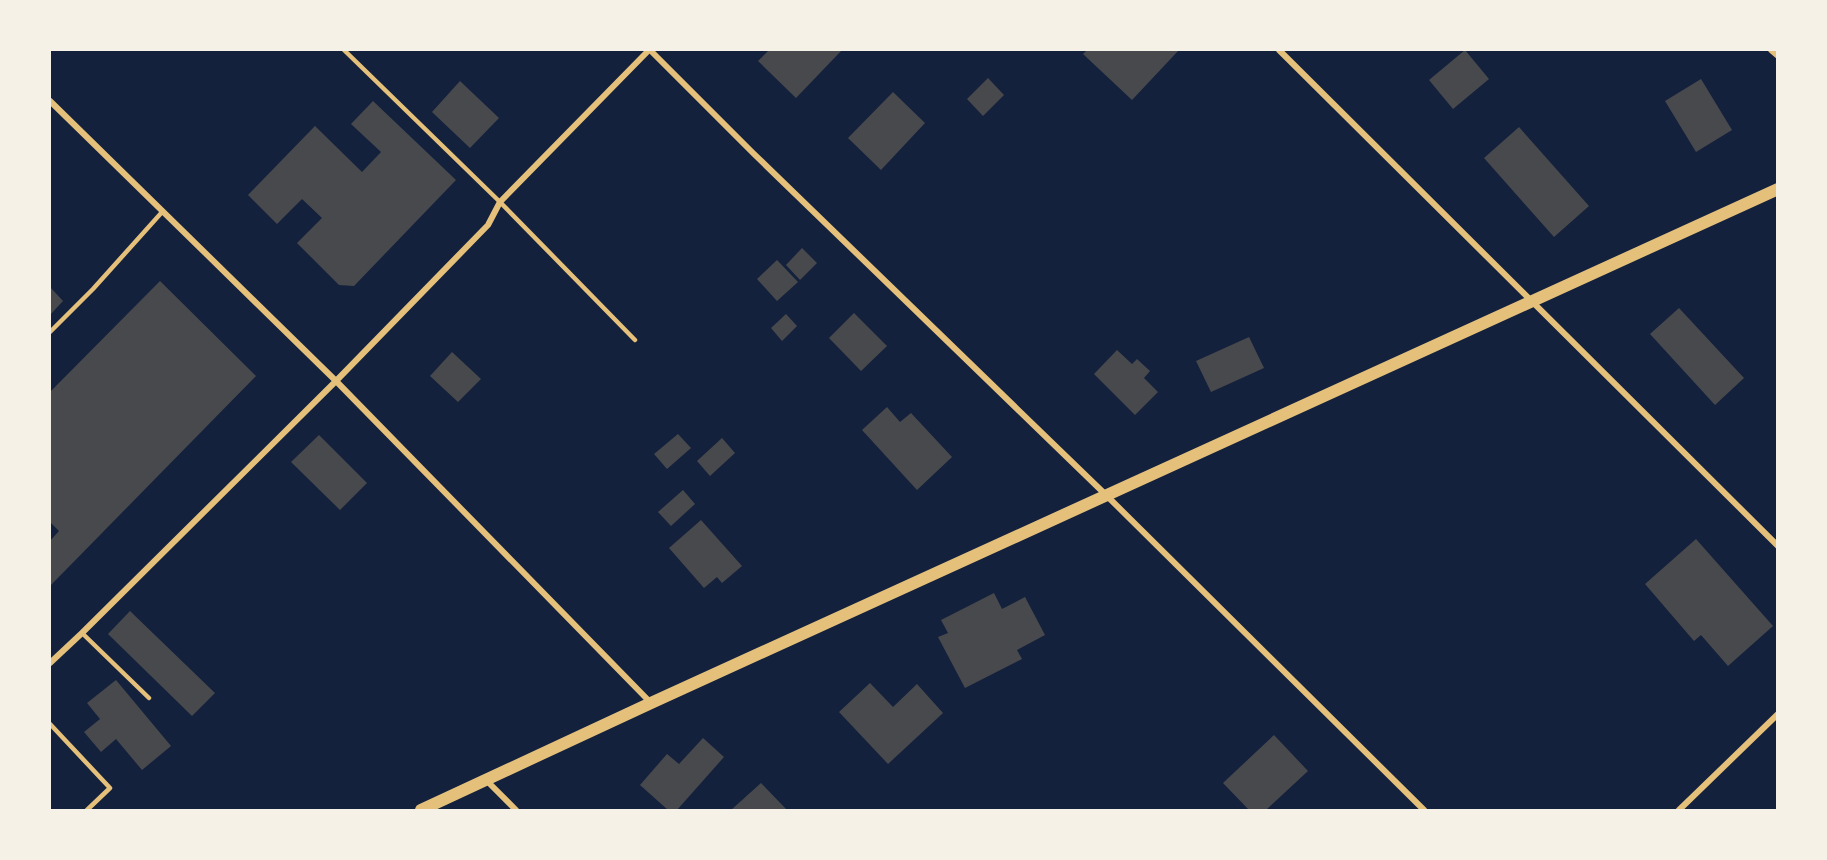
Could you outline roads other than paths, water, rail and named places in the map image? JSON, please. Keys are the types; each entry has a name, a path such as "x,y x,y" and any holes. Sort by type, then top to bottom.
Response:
{"main road":[{"path":"422,810 651,703 1778,189"}],"street":[{"path":"50,663 336,381 488,225 500,202 650,50 1106,495 1424,810"},
{"path":"1279,50 1778,546"},
{"path":"1771,50 1778,56"},
{"path":"50,101 336,381 651,703"},
{"path":"1680,810 1778,714"},
{"path":"486,780 516,810"}],"lane":[{"path":"344,50 500,202 635,340"},
{"path":"50,332 93,289 163,211"},
{"path":"82,633 149,698"},
{"path":"50,724 110,788 87,810"}]}
